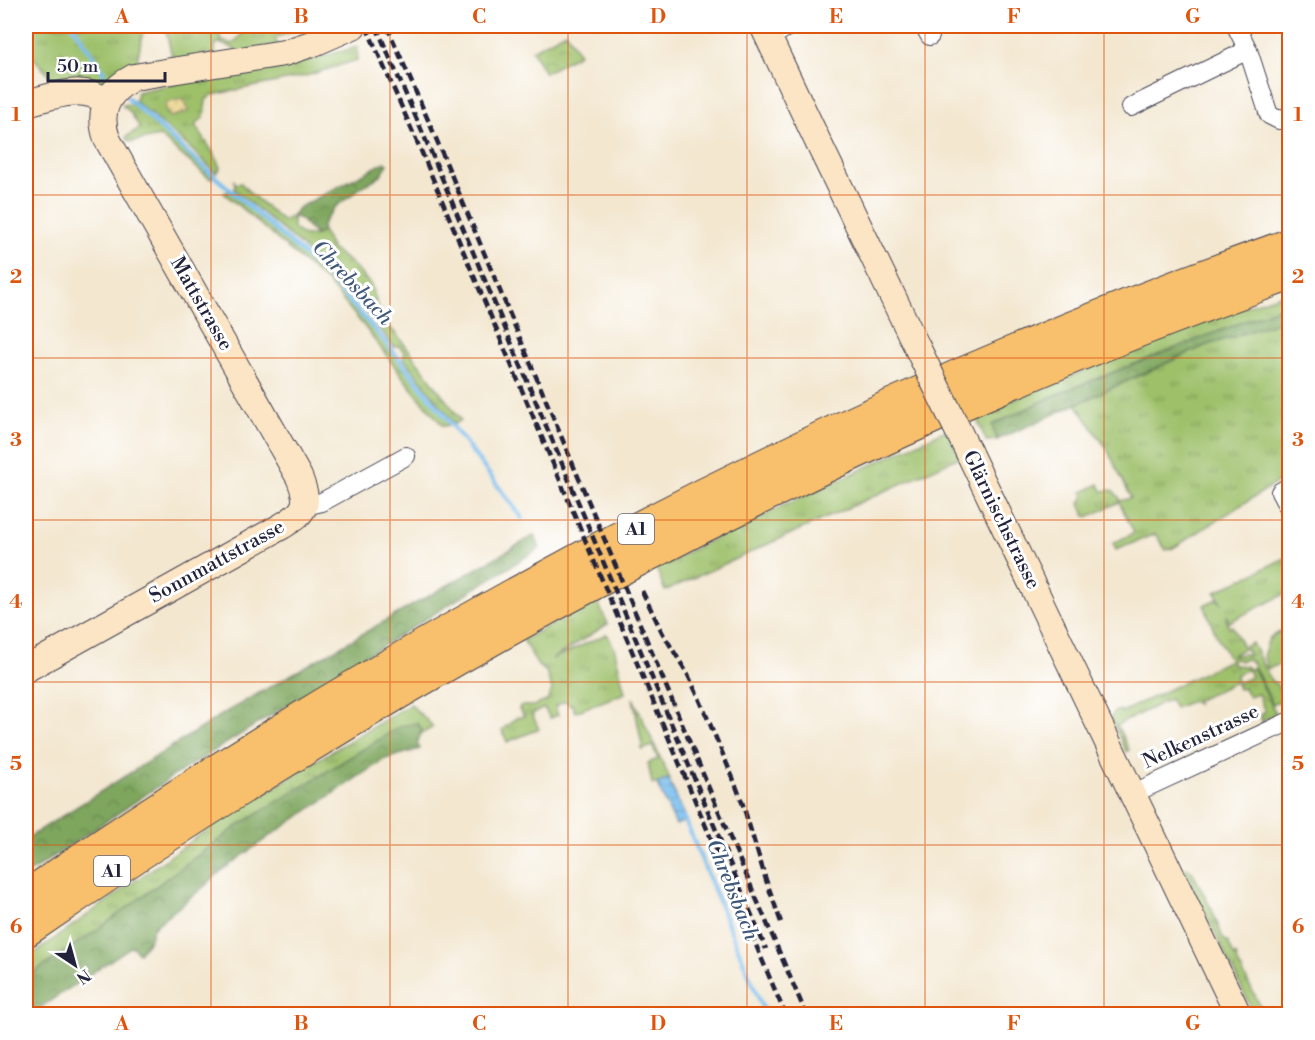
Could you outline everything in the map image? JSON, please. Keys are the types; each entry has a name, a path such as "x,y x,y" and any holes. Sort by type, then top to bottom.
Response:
{"highway":[{"name":"A1","path":"26,897 132,825 334,698 465,622 665,514 852,423 986,364 1086,321 1290,245"},
{"name":"A1","path":"26,930 207,808 390,696 564,598 680,537 951,408 1180,314 1290,274"}],"street":[{"path":"26,103 74,92 88,92 107,101 116,88 134,77 284,53 353,26"},
{"path":"1236,26 1248,50 1269,115 1279,120 1290,116"},
{"name":"Glärnischstrasse","path":"774,30 819,144 1238,1014"},
{"path":"1131,107 1248,50"},
{"name":"Mattstrasse","path":"107,101 103,120 107,139 299,477 305,490 305,506"},
{"name":"Sonnmattstrasse","path":"26,669 295,519 305,506 322,502 406,456"},
{"path":"1290,486 1280,492 1290,511"},
{"name":"Nelkenstrasse","path":"1132,794 1290,721"}],"green space":[{"path":"26,26 144,26 134,77 123,83 58,86 26,49"},
{"path":"165,26 215,26 222,41 233,44 249,26 308,26 275,38 279,48 239,54 221,42 215,45 215,55 173,62"},
{"path":"566,32 579,54 545,73 532,50"},
{"path":"358,47 357,60 306,76 212,95 206,100 204,117 195,125 216,157 220,168 216,173 135,101 137,92 201,78 276,68"},
{"path":"132,104 213,175 210,179 159,136 132,142 127,140 126,137 140,128 130,112 122,105"},
{"path":"385,162 388,164 380,176 334,208 322,225 323,232 316,235 300,219 293,216 298,208"},
{"path":"234,180 236,184 241,183 283,221 293,216 293,228 304,236 323,232 332,249 351,263 371,285 380,312 376,319 383,326 388,325 405,345 461,420 455,424 403,358 405,353 399,346 394,347 352,294 299,244 234,189"},
{"path":"231,191 343,293 402,361 451,425 443,426 329,284 224,193"},
{"path":"1289,292 1289,304 1060,393 992,425 997,440 986,441 976,417 1223,314"},
{"path":"1289,304 1289,318 1202,347 997,440 992,425 1060,393"},
{"path":"1289,318 1289,475 1173,548 1166,550 1155,534 1116,550 1113,543 1134,533 1119,502 1088,517 1080,504 1084,495 1082,492 1099,484 1102,491 1112,490 1120,501 1131,498 1107,449 1076,404 1202,347"},
{"path":"946,430 960,457 665,591 656,568 729,531"},
{"path":"535,535 540,548 175,775 26,875 26,839 226,712"},
{"path":"1289,556 1289,598 1287,593 1229,622 1227,616 1226,619 1244,649 1231,656 1245,654 1247,656 1245,646 1252,643 1272,682 1276,683 1284,699 1273,705 1252,662 1246,659 1231,660 1233,665 1246,666 1248,669 1236,675 1237,681 1196,701 1197,704 1192,701 1175,708 1170,699 1117,725 1129,750 1126,752 1111,717 1114,712 1120,710 1122,712 1230,660 1216,635 1204,605 1217,599 1222,604 1215,592"},
{"path":"596,599 608,624 552,659 607,634 614,647 625,693 575,712 572,704 569,705 566,701 555,706 558,715 550,718 544,708 532,714 539,729 507,742 502,730 516,718 524,716 519,709 520,706 533,706 547,701 552,690 546,671 538,666 523,640"},
{"path":"1289,627 1289,660 1268,669 1263,656 1269,638"},
{"path":"1253,667 1276,714 1263,720 1263,724 1260,715 1265,712 1258,694 1249,697 1244,688 1238,689 1236,684 1251,677 1248,670"},
{"path":"633,698 670,779 657,784 652,784 648,763 658,759 652,746 642,750"},
{"path":"411,704 433,727 420,735 422,730 286,797 239,825 97,930 26,978 26,959 208,829"},
{"path":"417,723 422,730 417,744 420,749 385,759 220,872 153,928 150,939 139,953 132,946 31,1014 26,1014 26,978 97,930 239,825 401,726"},
{"path":"1188,868 1192,871 1212,910 1223,938 1228,942 1234,956 1236,955 1262,1009 1259,1014 1254,1014 1184,869"}],"sand":[{"path":"182,99 188,112 170,117 166,103"}],"water":[{"path":"668,779 687,820 676,825 657,784"}],"waterway":[{"name":"Chrebsbach","path":"73,26 104,73"},
{"name":"Chrebsbach","path":"128,98 325,273 383,339 445,416 522,518"},
{"name":"Chrebsbach","path":"684,817 765,1014"}],"railway":[{"path":"366,26 422,153 785,1014"},
{"path":"376,26 766,949"},
{"path":"387,26 806,1014"},
{"path":"642,591 662,632 687,673 735,783 782,925"}]}
